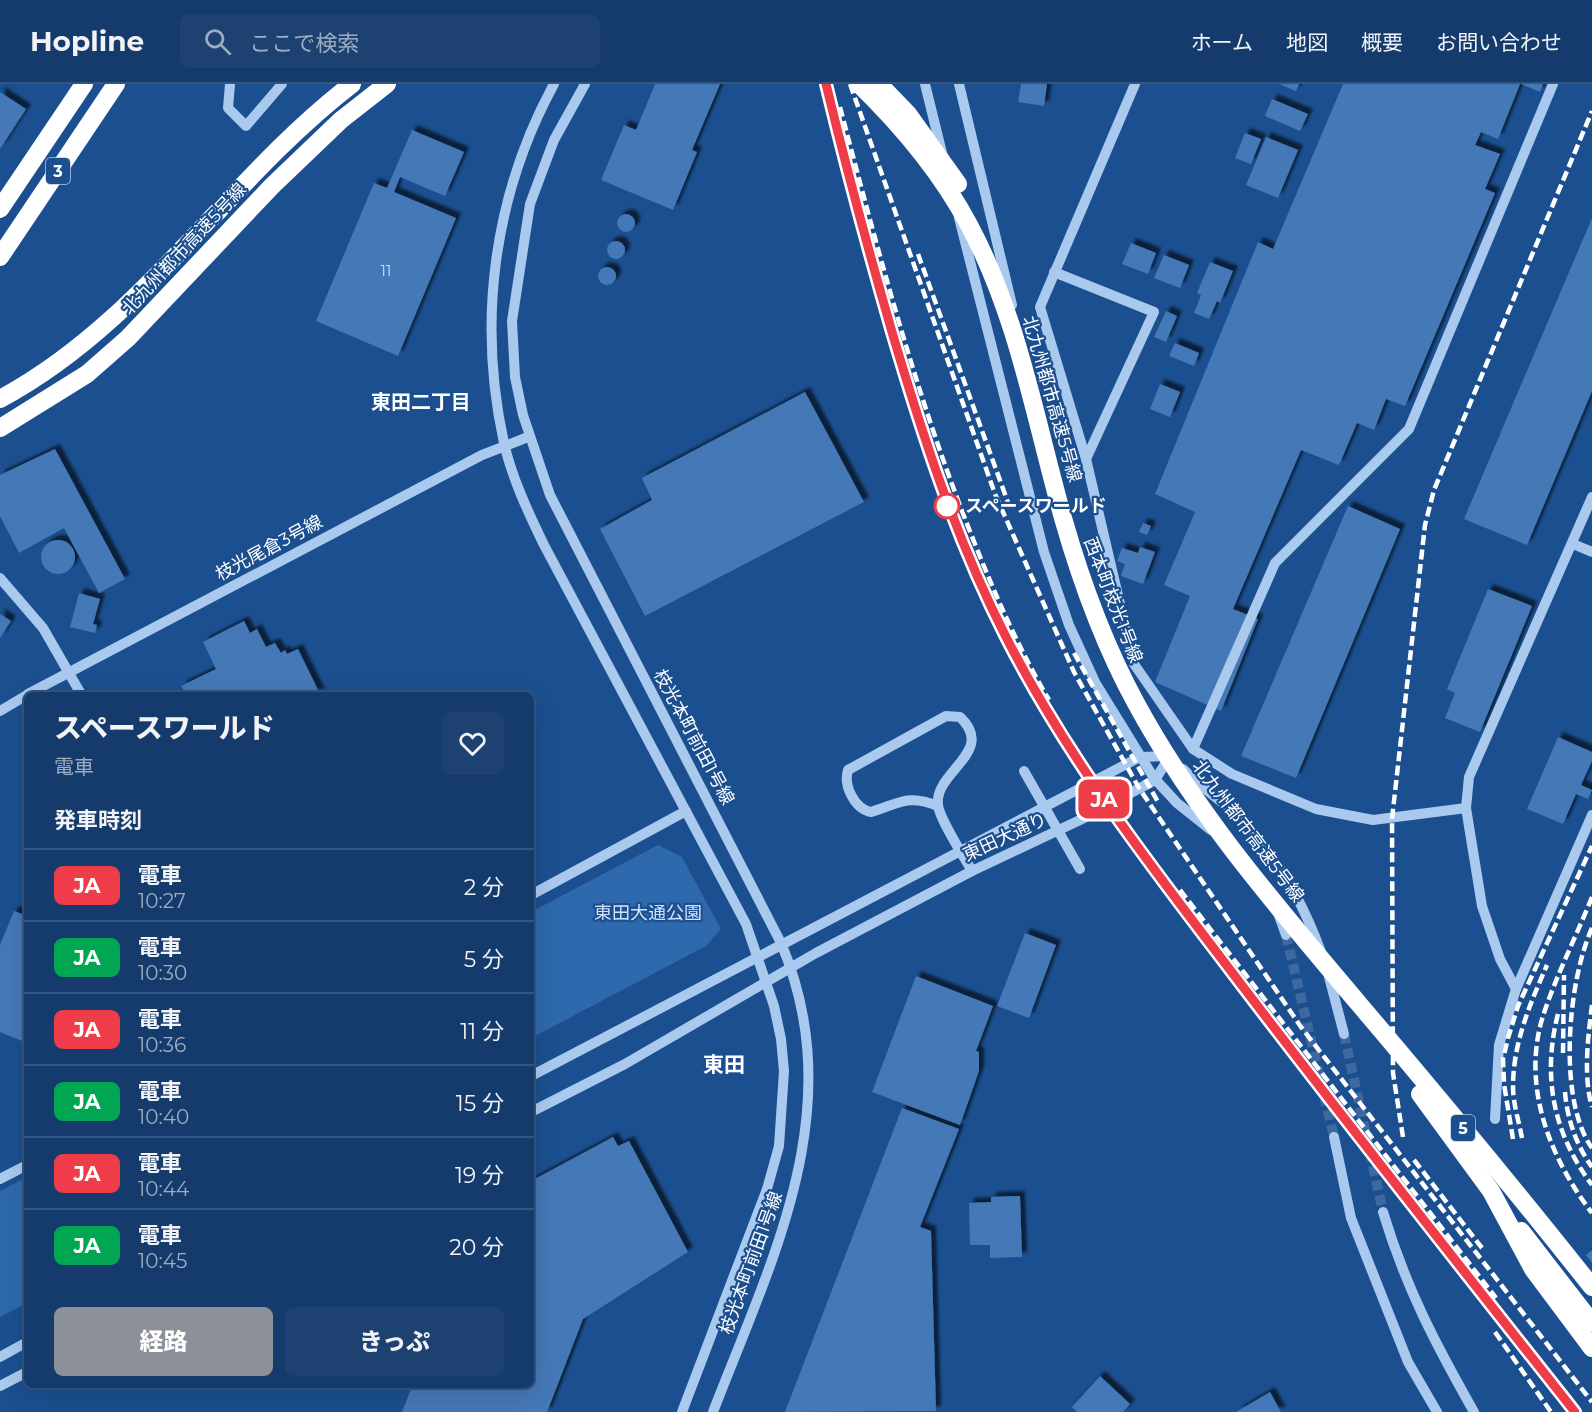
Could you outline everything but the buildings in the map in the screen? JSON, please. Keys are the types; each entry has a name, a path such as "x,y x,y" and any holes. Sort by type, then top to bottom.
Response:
{"highway":[{"name":"3","path":"0,209 84,84"},
{"name":"3","path":"0,257 116,84"},
{"path":"0,399 76,349 132,302 340,84"},
{"path":"292,136 352,84"},
{"path":"272,186 368,84"},
{"name":"北九州都市高速5号線","path":"0,428 87,374 128,338 272,186 341,120 387,84"},
{"name":"北九州都市高速5号線","path":"859,84 925,158 969,224 1004,304 1023,362 1078,564 1110,650 1135,702 1163,751 1218,831 1331,971"},
{"path":"879,84 931,144 973,211 1001,282 1023,362"},
{"path":"1331,971 1491,1191 1592,1323"},
{"name":"5","path":"1331,971 1592,1287"},
{"path":"1491,1191 1533,1269 1592,1348"}],"street":[{"path":"230,84 228,108 246,126 282,84"},
{"name":"枝光本町前田1号線","path":"554,84 535,119 508,194 495,259 490,321 493,381 504,444 525,506 544,545 746,924 758,957 781,1039 784,1071 779,1146 763,1200 682,1412"},
{"name":"枝光本町前田1号線","path":"585,84 554,140 530,204 518,269 512,321 514,377 528,437 550,495 781,943 791,968 806,1039 809,1074 799,1174 786,1224 714,1412"},
{"path":"925,84 1044,552 1069,626 1096,684 1155,780 1177,803 1254,866 1274,901 1286,935"},
{"name":"西本町枝光1号線","path":"959,84 1056,487 1106,636 1132,693 1170,756 1187,774 1239,817 1284,874 1317,940 1344,1034"},
{"path":"1135,84 1040,307 1086,459 1134,664 1193,749 1232,774 1316,808 1373,820 1466,808"},
{"path":"1193,749 1275,563 1409,429 1553,84"},
{"path":"1054,272 1154,312 1086,459"},
{"name":"枝光尾倉3号線","path":"33,692 68,671 504,444 528,437"},
{"path":"1516,989 1500,959 1482,906 1466,808 1469,777 1592,497"},
{"path":"1573,544 1592,552"},
{"path":"0,578 43,628 80,692"},
{"name":"枝光尾倉3号線","path":"0,711 24,697"},
{"path":"938,806 916,799 906,799 871,812 865,811 858,806 847,785 848,770 946,716 956,715 963,720 969,730 971,745 965,759 945,779 940,791 938,806 972,871"},
{"name":"東田大通り","path":"534,1074 781,943 1140,757 1170,756"},
{"name":"東田大通り","path":"534,1110 625,1064 765,981 972,871 1080,820 1155,780 1170,756"},
{"path":"1024,771 1080,869"},
{"path":"534,893 686,811"},
{"path":"1494,1119 1499,1045 1516,989 1592,815"},
{"path":"1334,1137 1351,1218 1408,1362 1437,1412"},
{"path":"0,1179 24,1166"},
{"path":"1383,1212 1409,1290 1473,1412"},
{"path":"0,1357 24,1344"},
{"path":"0,1386 24,1374"}],"green space":[{"name":"東田大通公園","path":"658,845 682,857 721,929 706,946 534,1036 534,910"},
{"path":"24,1179 24,1305 0,1317 0,1191"}],"tunnel":[{"path":"1286,935 1334,1137"},
{"path":"1344,1034 1383,1212"}],"railway":[{"path":"826,84 864,238 908,392 963,541 995,614 1031,685 1076,760 1152,867 1316,1083 1575,1412"},
{"path":"850,84 995,494 1074,672 1139,788 1301,1027 1592,1402"},
{"path":"840,107 901,328 954,491 991,584 1018,643 1049,700"},
{"path":"1403,1137 1393,1073 1392,819 1425,525 1434,490 1592,111"},
{"path":"918,254 1010,508"},
{"path":"1074,653 1158,802"},
{"path":"1513,1139 1504,1084 1503,1059 1508,1038 1518,1006 1592,846"},
{"path":"1180,890 1496,1298"},
{"path":"1592,897 1543,1016 1537,1042 1535,1069 1538,1095 1552,1145 1577,1192 1592,1213"},
{"path":"1592,928 1577,978 1570,1039 1570,1071 1574,1100 1581,1127 1592,1148"},
{"path":"1522,1138 1513,1093 1516,1055 1529,1009 1547,965"},
{"path":"1563,1053 1564,975"},
{"path":"1592,1005 1587,1070 1592,1107"},
{"path":"1558,1014 1551,1060 1554,1103 1568,1145 1592,1185"},
{"path":"1565,1092 1573,1131 1592,1167"},
{"path":"1414,1160 1482,1248"},
{"path":"1495,1332 1551,1412"}],"train":[{"name":"JA","path":"826,84 852,196 916,414 950,515 992,609 1032,687 1064,740 1135,844 1283,1041 1575,1412"}],"place":[{"name":"スペースワールド","path":"947,506"}],"district":[{"name":"東田二丁目","path":"421,402"},
{"name":"東田","path":"724,1064"}]}
